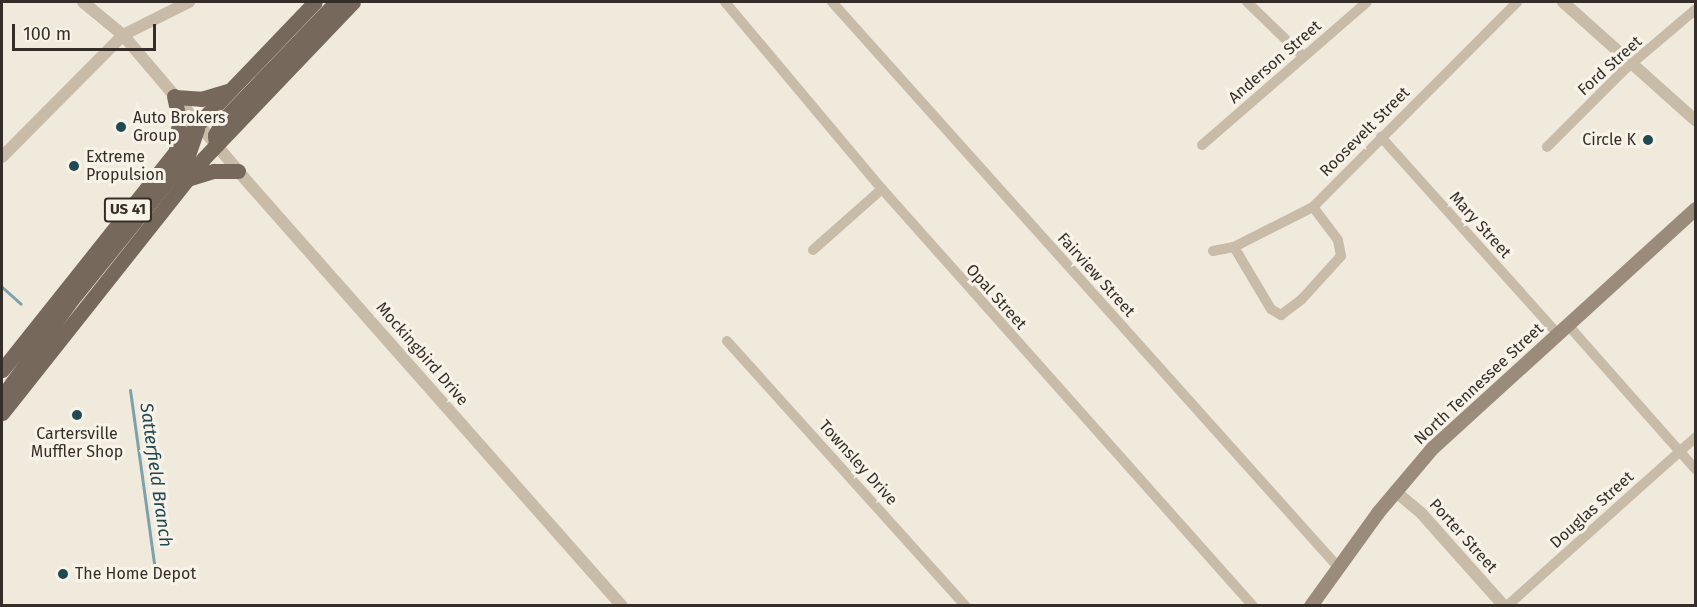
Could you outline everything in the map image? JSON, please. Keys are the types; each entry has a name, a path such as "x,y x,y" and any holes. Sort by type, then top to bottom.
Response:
{"main road":[{"name":"US 41","path":"2,370 197,125 315,2"},
{"path":"216,145 215,135 223,120 336,2"},
{"name":"US 41","path":"2,413 216,145 353,2"},
{"path":"175,152 179,120 174,96 201,99 229,90"},
{"path":"2,397 72,299 188,155 195,142 197,125"},
{"path":"187,179 217,170 238,171"},
{"name":"North Tennessee Street","path":"1311,606 1395,491 1453,427 1695,209"}],"street":[{"name":"Mockingbird Drive","path":"83,2 123,35 197,125 618,604"},
{"path":"2,157 123,35 189,2"},
{"name":"Opal Street","path":"725,2 882,189 1252,606"},
{"name":"Fairview Street","path":"832,2 1338,567"},
{"path":"1246,2 1304,57"},
{"name":"Anderson Street","path":"1202,145 1367,2"},
{"name":"Roosevelt Street","path":"1213,251 1234,247 1313,207 1517,2"},
{"path":"1563,2 1695,121"},
{"name":"Ford Street","path":"1547,147 1633,64 1695,9"},
{"name":"Mary Street","path":"1381,137 1695,470"},
{"path":"813,250 882,189"},
{"path":"1234,247 1271,309 1281,315 1302,299 1341,256 1338,240 1313,207"},
{"name":"Townsley Drive","path":"727,340 966,606"},
{"name":"Douglas Street","path":"1506,606 1695,437"},
{"name":"Porter Street","path":"1395,491 1422,514 1506,606"}],"waterway":[{"name":"Satterfield Branch","path":"2,287 21,304"},
{"name":"Satterfield Branch","path":"130,390 154,563"}],"place":[{"name":"Auto Brokers Group","path":"121,127"},
{"name":"Circle K","path":"1648,140"},
{"name":"Extreme Propulsion","path":"74,166"},
{"name":"Cartersville Muffler Shop","path":"77,415"},
{"name":"The Home Depot","path":"63,574"}]}
